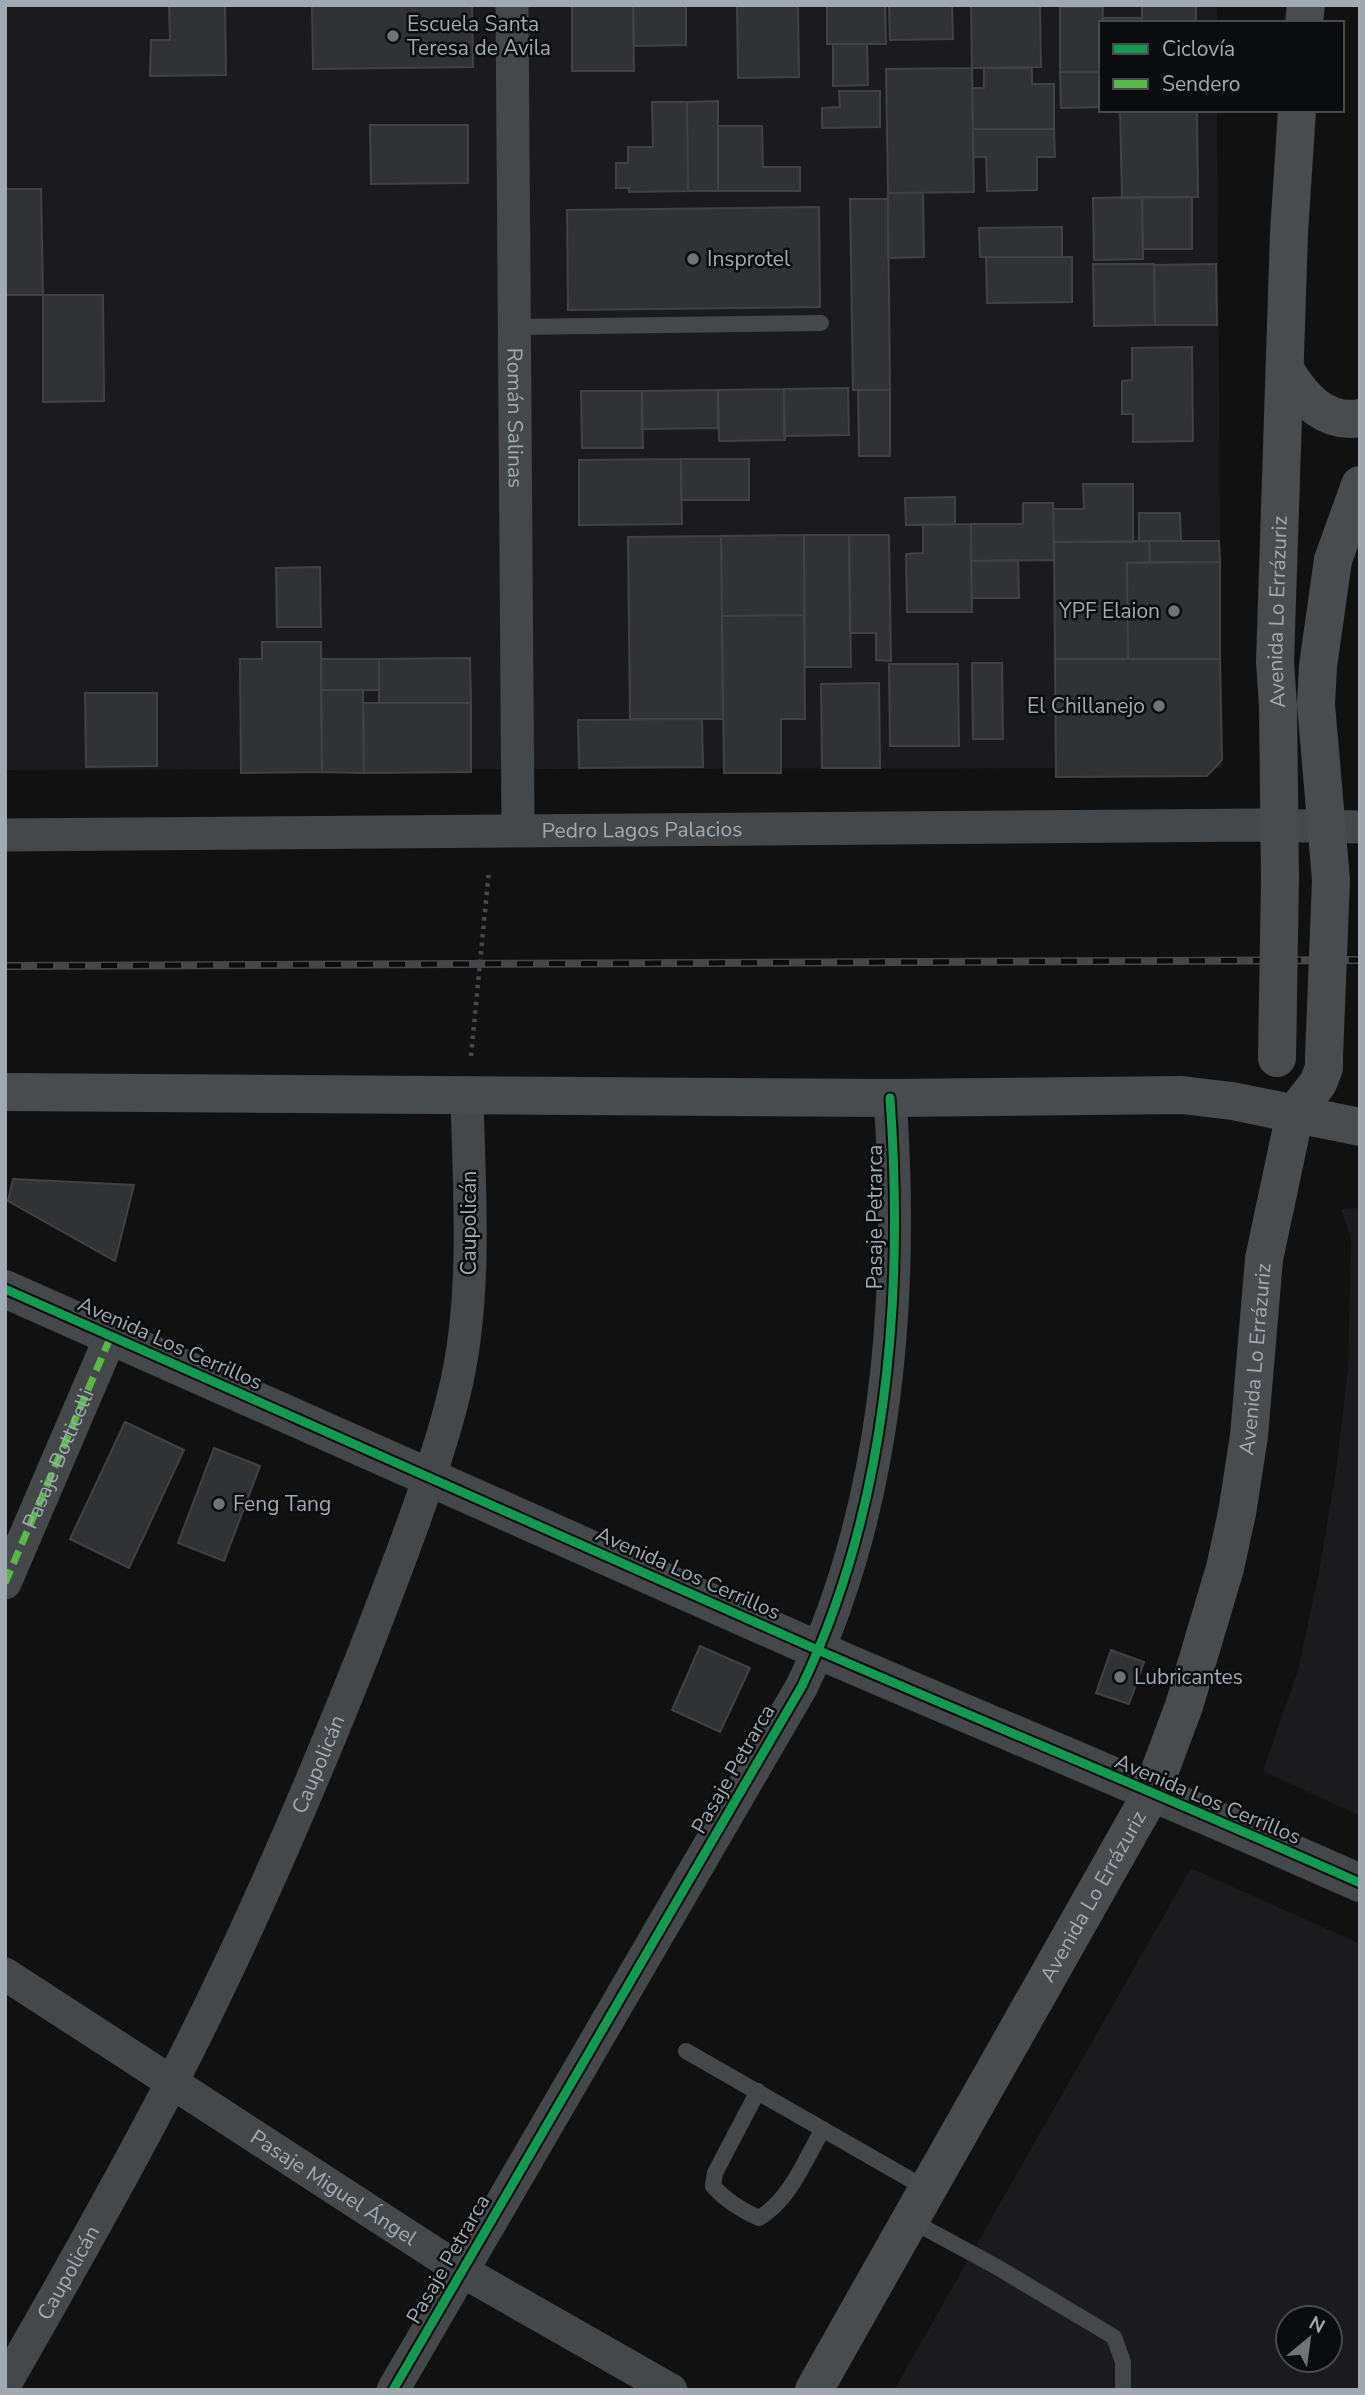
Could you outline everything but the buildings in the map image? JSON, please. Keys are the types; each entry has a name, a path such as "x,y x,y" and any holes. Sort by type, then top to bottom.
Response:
{"main road":[{"name":"Avenida Lo Errázuriz","path":"1295,1112 1283,1090 1277,1058 1280,826 1275,662 1289,233 1297,112"},
{"path":"1286,371 1297,390 1330,416 1341,419 1360,418"},
{"name":"Avenida Lo Errázuriz","path":"814,2390 1151,1794 1197,1669 1237,1513 1251,1423 1264,1259 1295,1112 1318,1083 1324,1068 1331,880 1343,827 1316,704 1318,666 1333,559 1360,485"},
{"path":"5,1092 890,1098 1203,1096 1295,1112 1360,1127"}],"street":[{"name":"Román Salinas","path":"505,830 514,327 512,5"},
{"name":"Pedro Lagos Palacios","path":"5,835 1343,827"},
{"name":"Caupolicán","path":"5,2384 88,2240 171,2083 241,1940 306,1795 371,1637 430,1478 457,1379 468,1301 470,1261 467,1095"},
{"name":"Pasaje Petrarca","path":"393,2390 789,1708 834,1614 853,1552 877,1439 885,1373 893,1275 894,1158 890,1098"},
{"name":"Avenida Los Cerrillos","path":"5,1289 819,1650 1360,1883"},
{"name":"Pasaje Botticelli","path":"5,1583 111,1336"},
{"name":"Pasaje Miguel Ángel","path":"5,1974 462,2271 671,2390"}],"lane":[{"path":"514,327 821,323"},
{"path":"686,2051 823,2129 997,2267 1114,2337 1123,2362 1123,2390"},
{"path":"758,2091 715,2173 713,2186 722,2197 744,2212 759,2218 782,2200 823,2129"}],"path":[{"path":"467,1095 505,830"}],"shaded area":[{"path":"5,5 1217,5 1217,21 1099,21 1099,112 1217,112 1222,768 5,770"},
{"path":"1360,1208 1360,1816 1263,1771 1298,1670 1319,1572 1336,1471 1348,1368 1351,1239 1341,1209"},
{"path":"1191,1868 1360,1944 1360,2390 894,2390"}],"railway":[{"path":"5,966 1360,960"}],"marked path":[{"path":"5,1583 111,1336"}],"cycle path":[{"path":"393,2390 802,1686 831,1617 854,1546 871,1473 884,1398 894,1248 890,1098"},
{"path":"5,1289 820,1651 1360,1883"}],"place":[{"name":"Escuela Santa Teresa de Avila","path":"393,36"},
{"name":"Insprotel","path":"693,259"},
{"name":"YPF Elaion","path":"1174,611"},
{"name":"El Chillanejo","path":"1159,706"},
{"name":"Feng Tang","path":"219,1504"},
{"name":"Lubricantes","path":"1120,1677"}]}
